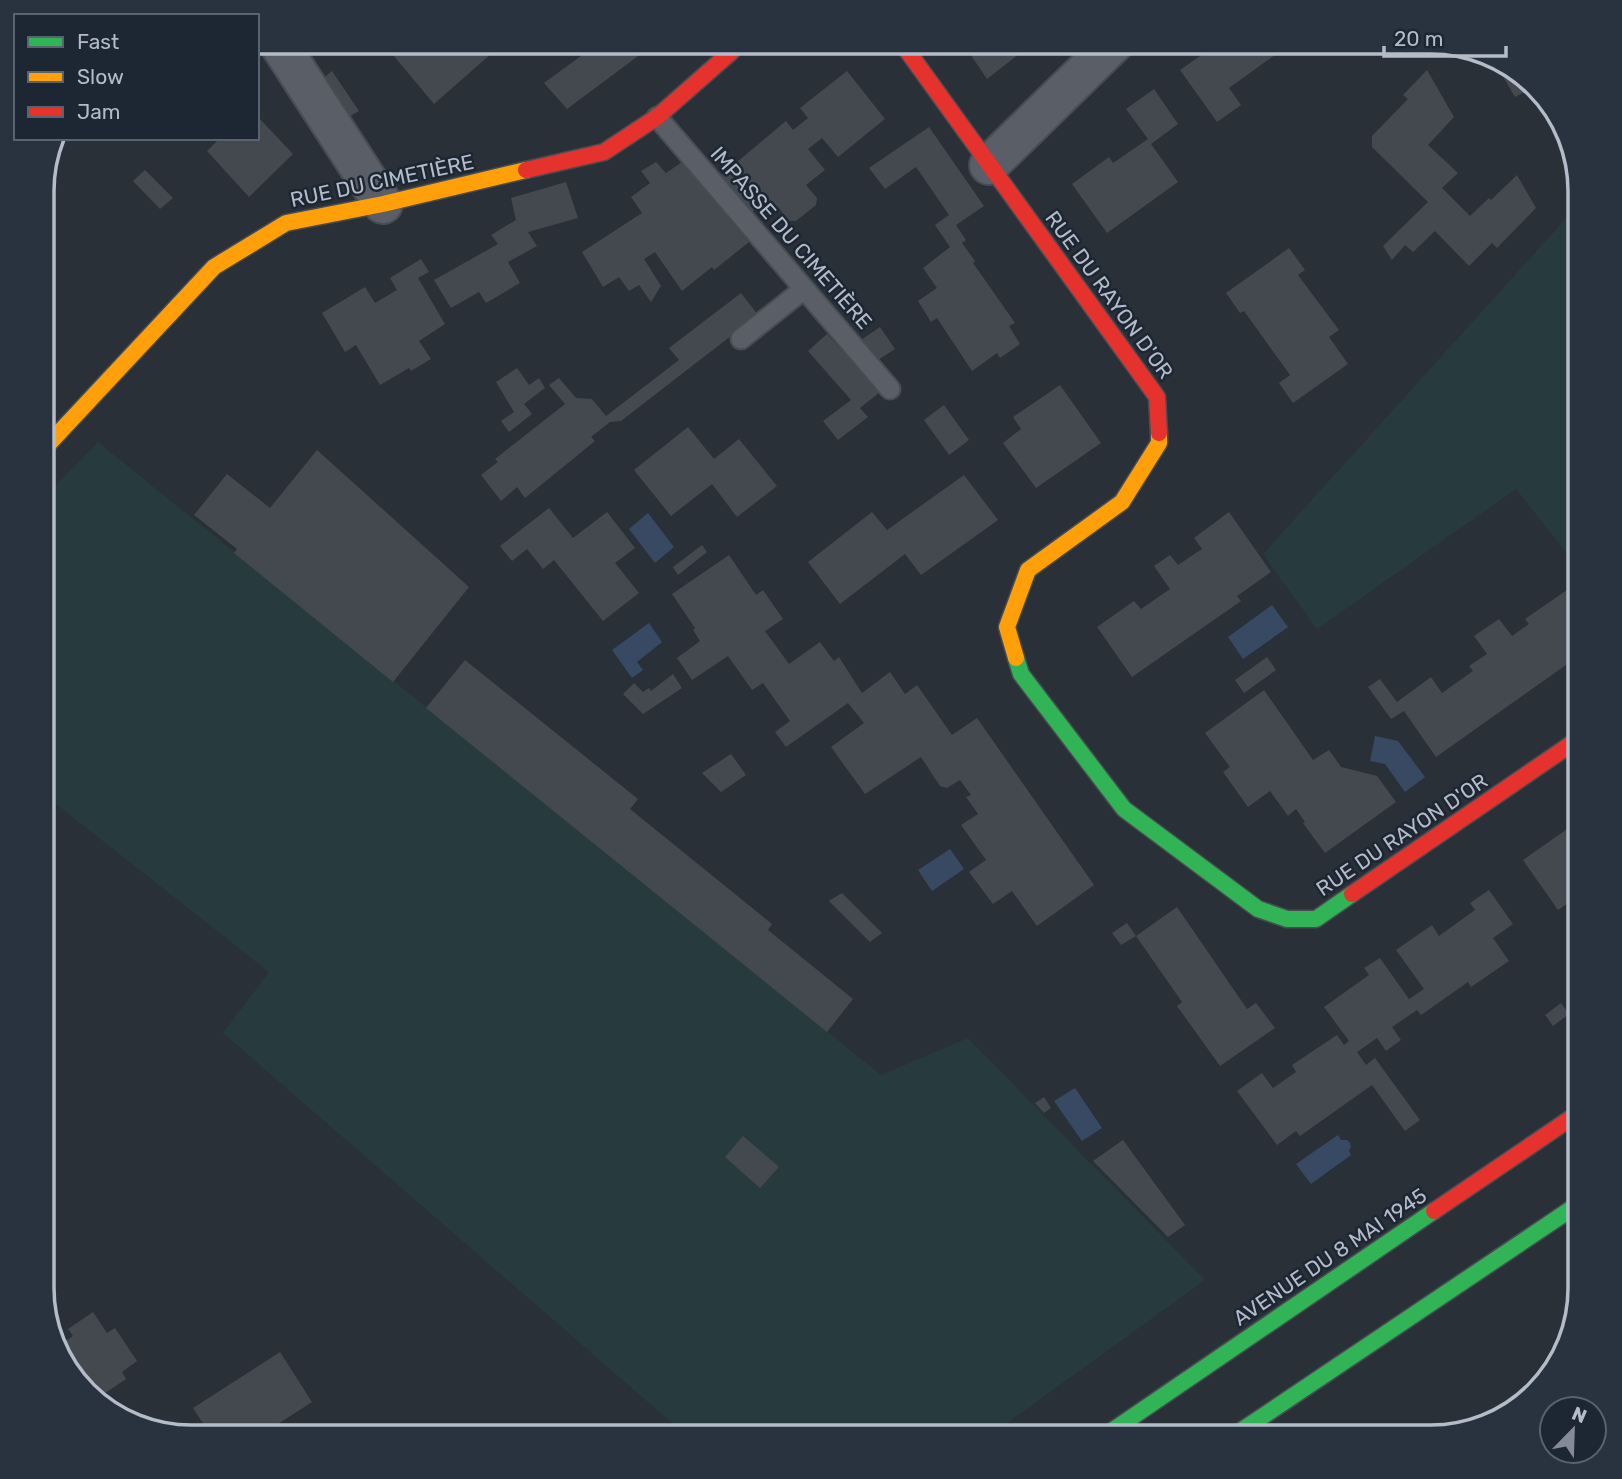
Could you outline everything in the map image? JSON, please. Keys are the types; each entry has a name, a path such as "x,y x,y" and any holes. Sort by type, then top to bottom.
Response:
{"street":[{"name":"RUE DU RAYON D'OR","path":"910,54 1157,397 1158,443 1122,502 1028,570 1007,627 1021,674 1124,809 1258,908 1287,919 1316,919 1568,747"},
{"path":"989,165 1102,54"},
{"path":"286,55 383,204"},
{"name":"RUE DU CIMETIÈRE","path":"55,438 214,267 286,223 383,204 604,152 657,117 728,55"},
{"name":"AVENUE DU 8 MAI 1945","path":"1121,1425 1568,1120"},
{"path":"1251,1425 1568,1211"}],"lane":[{"name":"IMPASSE DU CIMETIÈRE","path":"657,117 890,389"},
{"path":"741,338 804,289"}],"green space":[{"path":"1567,217 1567,554 1516,489 1317,629 1263,554"},
{"path":"98,442 881,1075 968,1038 1205,1280 1005,1425 674,1425 223,1033 269,972 55,803 55,487"}],"water":[{"path":"648,513 674,547 655,563 629,529"},
{"path":"1272,605 1288,627 1243,659 1228,637"},
{"path":"649,623 662,642 637,662 643,670 632,678 612,650"},
{"path":"1375,736 1398,741 1425,777 1405,792 1385,764 1370,761"},
{"path":"950,849 964,869 932,891 918,870"},
{"path":"1075,1088 1102,1128 1082,1141 1054,1101"},
{"path":"1338,1135 1341,1140 1350,1143 1351,1155 1311,1184 1296,1164"}],"building":[{"path":"970,54 1018,54 987,79"},
{"path":"1203,54 1276,54 1229,88 1241,105 1217,122 1180,70"},
{"path":"393,55 490,55 434,104"},
{"path":"583,55 640,55 567,109 544,83"},
{"path":"1427,70 1454,117 1428,145 1458,173 1442,188 1470,216 1517,175 1536,208 1497,248 1492,243 1469,266 1435,231 1413,252 1405,245 1392,260 1383,246 1428,202 1372,147 1372,136 1408,99 1403,95"},
{"path":"332,71 359,111 347,118 321,80"},
{"path":"847,71 885,119 838,157 822,138 808,149 825,170 806,185 817,198 816,205 796,221 789,221 778,207 765,201 751,213 719,177 786,121 793,130 808,118 800,108"},
{"path":"1501,74 1525,92 1515,97"},
{"path":"1154,89 1178,124 1151,144 1178,182 1107,233 1072,184 1109,157 1113,163 1148,139 1126,109"},
{"path":"259,118 293,154 249,197 207,151 217,141 259,140"},
{"path":"929,127 984,206 956,225 966,240 962,243 975,261 973,263 1015,323 1009,326 1020,344 1000,358 997,353 972,371 937,318 931,322 918,301 937,288 923,268 950,247 935,225 949,215 916,167 885,189 869,168"},
{"path":"656,162 666,173 682,162 749,242 682,291 655,252 644,259 661,286 651,302 639,285 629,291 619,277 603,287 582,252 642,213 631,197 650,183 641,171"},
{"path":"145,170 173,198 160,209 133,181"},
{"path":"566,182 578,218 528,232 537,246 508,262 520,283 486,303 479,292 451,308 434,280 498,244 491,235 516,220 511,198"},
{"path":"1289,248 1305,270 1298,275 1339,330 1329,337 1348,364 1293,403 1279,383 1290,375 1244,311 1240,313 1226,293"},
{"path":"421,259 429,272 418,278 445,324 419,341 431,359 380,385 356,345 345,352 322,313 365,287 375,303 397,290 390,278"},
{"path":"741,293 758,315 621,421 610,422 591,437 595,441 525,498 517,487 501,501 481,475 498,462 495,459 565,404 549,385 559,378 576,398 592,399 606,416 679,360 669,348"},
{"path":"880,327 895,349 875,362 858,342"},
{"path":"827,334 880,392 860,408 868,417 838,440 823,421 851,400 808,351"},
{"path":"517,368 529,385 539,378 545,388 524,404 532,414 509,432 501,421 514,412 496,382"},
{"path":"1060,385 1101,443 1036,488 1003,443 1021,429 1013,417"},
{"path":"944,405 969,440 949,455 924,420"},
{"path":"688,427 714,459 739,439 777,486 737,517 712,484 671,516 634,470"},
{"path":"317,450 469,587 393,682 234,553 237,549 194,515 227,474 270,508"},
{"path":"964,475 998,520 921,575 905,554 840,604 808,562 872,512 887,530"},
{"path":"549,508 573,538 607,512 635,548 615,563 639,593 603,621 554,560 543,569 527,549 512,561 500,546"},
{"path":"1229,512 1271,572 1237,596 1241,601 1132,677 1097,627 1134,601 1141,609 1170,589 1154,566 1170,555 1178,565 1202,549 1194,538"},
{"path":"702,545 707,552 678,575 673,567"},
{"path":"729,555 756,595 763,590 783,619 765,631 789,664 820,642 834,661 839,657 862,693 890,672 905,694 917,685 952,735 977,718 1094,885 1037,926 1012,891 993,904 969,872 986,860 961,825 978,814 966,797 971,795 960,780 947,788 940,786 921,757 865,794 831,747 864,723 848,703 786,747 775,732 790,721 763,683 752,690 728,656 692,680 677,658 700,641 693,630 695,628 672,594"},
{"path":"1567,590 1567,664 1436,757 1404,711 1391,719 1368,687 1380,679 1397,702 1431,677 1442,693 1473,671 1469,666 1487,654 1474,636 1499,619 1512,636 1529,624 1525,619"},
{"path":"1267,657 1276,670 1244,693 1235,680"},
{"path":"465,660 638,799 630,809 772,924 768,930 853,999 827,1032 426,708"},
{"path":"673,674 682,688 643,714 623,694 634,683 643,692 649,688 651,691"},
{"path":"1264,690 1313,760 1329,750 1341,767 1377,776 1396,802 1325,853 1296,809 1288,816 1270,791 1248,807 1223,772 1230,767 1205,733"},
{"path":"731,754 746,775 721,792 702,773"},
{"path":"1568,829 1568,903 1558,910 1523,860"},
{"path":"1489,890 1513,924 1493,938 1509,961 1471,987 1468,982 1421,1015 1417,1010 1392,1027 1401,1040 1386,1051 1377,1038 1357,1052 1366,1065 1375,1058 1420,1120 1405,1131 1372,1085 1300,1136 1296,1131 1277,1145 1237,1091 1262,1073 1273,1088 1296,1072 1292,1065 1337,1035 1344,1045 1349,1041 1324,1007 1369,975 1364,968 1380,958 1409,999 1424,989 1396,950 1432,925 1439,936 1475,910 1470,903"},
{"path":"842,893 882,933 870,942 829,901"},
{"path":"1177,907 1247,1009 1256,1003 1275,1028 1220,1066 1177,1006 1182,1002 1136,936"},
{"path":"1127,923 1136,936 1121,945 1112,933"},
{"path":"1561,1003 1568,1012 1553,1026 1545,1015"},
{"path":"1044,1097 1051,1108 1044,1113 1035,1103"},
{"path":"743,1136 779,1167 760,1188 725,1157"},
{"path":"1123,1140 1185,1225 1168,1237 1093,1161"},
{"path":"93,1312 107,1333 115,1328 137,1361 122,1372 126,1379 104,1394 94,1385 68,1348 65,1341 73,1336 68,1329"},
{"path":"280,1352 312,1402 277,1425 204,1425 193,1408"}],"traffic: fast":[{"path":"1016,658 1021,674 1124,809 1258,909 1287,919 1316,919 1352,894"},
{"path":"1121,1425 1434,1211"},
{"path":"1250,1425 1568,1211"}],"traffic: slow":[{"path":"55,437 214,267 286,223 383,204 526,170"},
{"path":"1016,658 1007,627 1028,570 1122,502 1159,443 1159,433"}],"traffic: jam":[{"path":"910,54 1157,397 1159,433"},
{"path":"526,170 604,152 657,117 728,55"},
{"path":"1352,894 1568,747"},
{"path":"1434,1211 1568,1120"}]}
